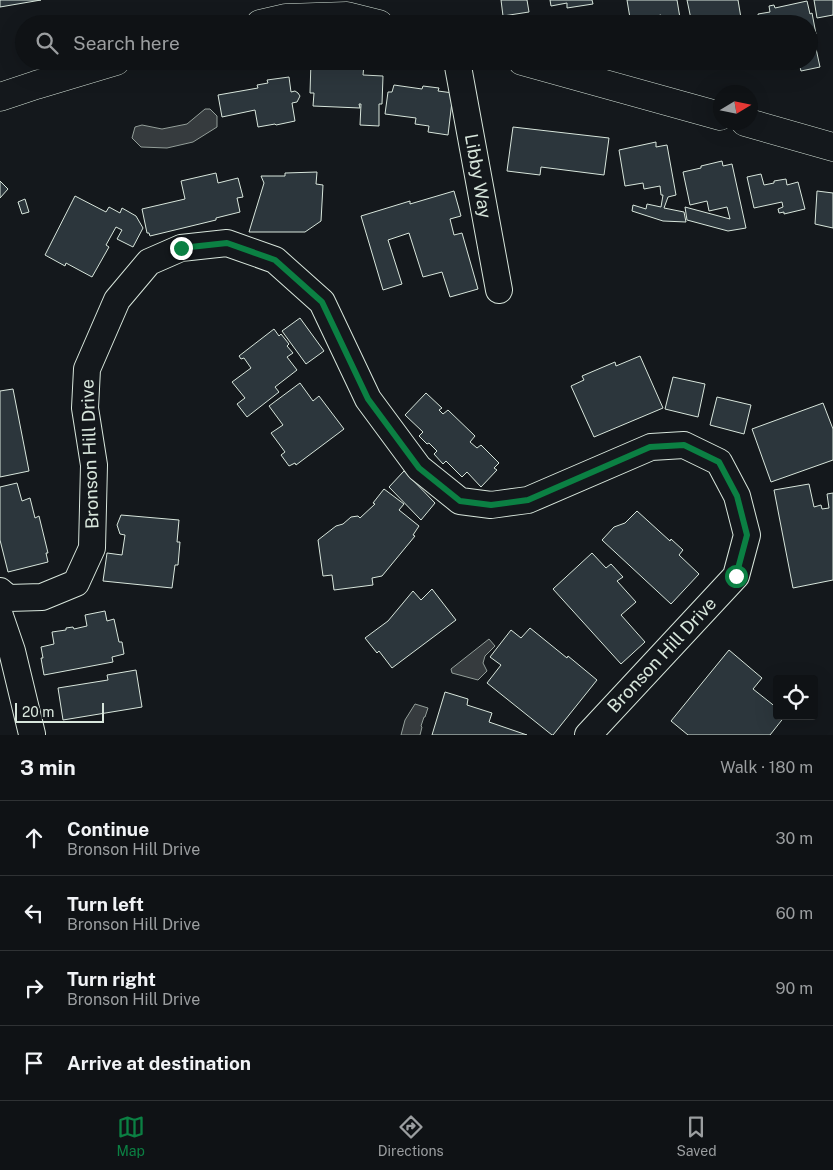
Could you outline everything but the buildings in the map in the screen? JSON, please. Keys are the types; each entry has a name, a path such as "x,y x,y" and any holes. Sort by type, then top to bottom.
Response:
{"street":[{"path":"294,15 311,9 342,15"},
{"path":"0,97 86,70"},
{"name":"Libby Way","path":"460,70 499,290"},
{"path":"554,70 713,114"},
{"path":"758,126 833,147"},
{"name":"Bronson Hill Drive","path":"0,591 8,598 42,598 76,583 92,548 94,465 85,408 87,369 117,300 149,262 181,248 227,243 275,260 322,302 368,399 419,468 460,501 491,505 528,500 650,447 684,445 719,462 737,496 747,535 736,576 588,735"},
{"path":"0,616 6,655 32,734"}],"shaded area":[{"path":"205,109 210,109 217,116 217,127 193,142 167,148 141,147 132,138 135,127 142,125 162,129 187,124"},
{"path":"489,639 495,646 485,656 483,663 487,671 478,680 452,673 451,669"},
{"path":"415,704 428,708 421,726 420,735 401,735 405,720"}],"route":[{"path":"181,248 227,243 275,260 322,302 368,399 419,468 460,501 491,505 528,500 650,447 684,445 719,462 737,496 747,535 736,576"}]}
